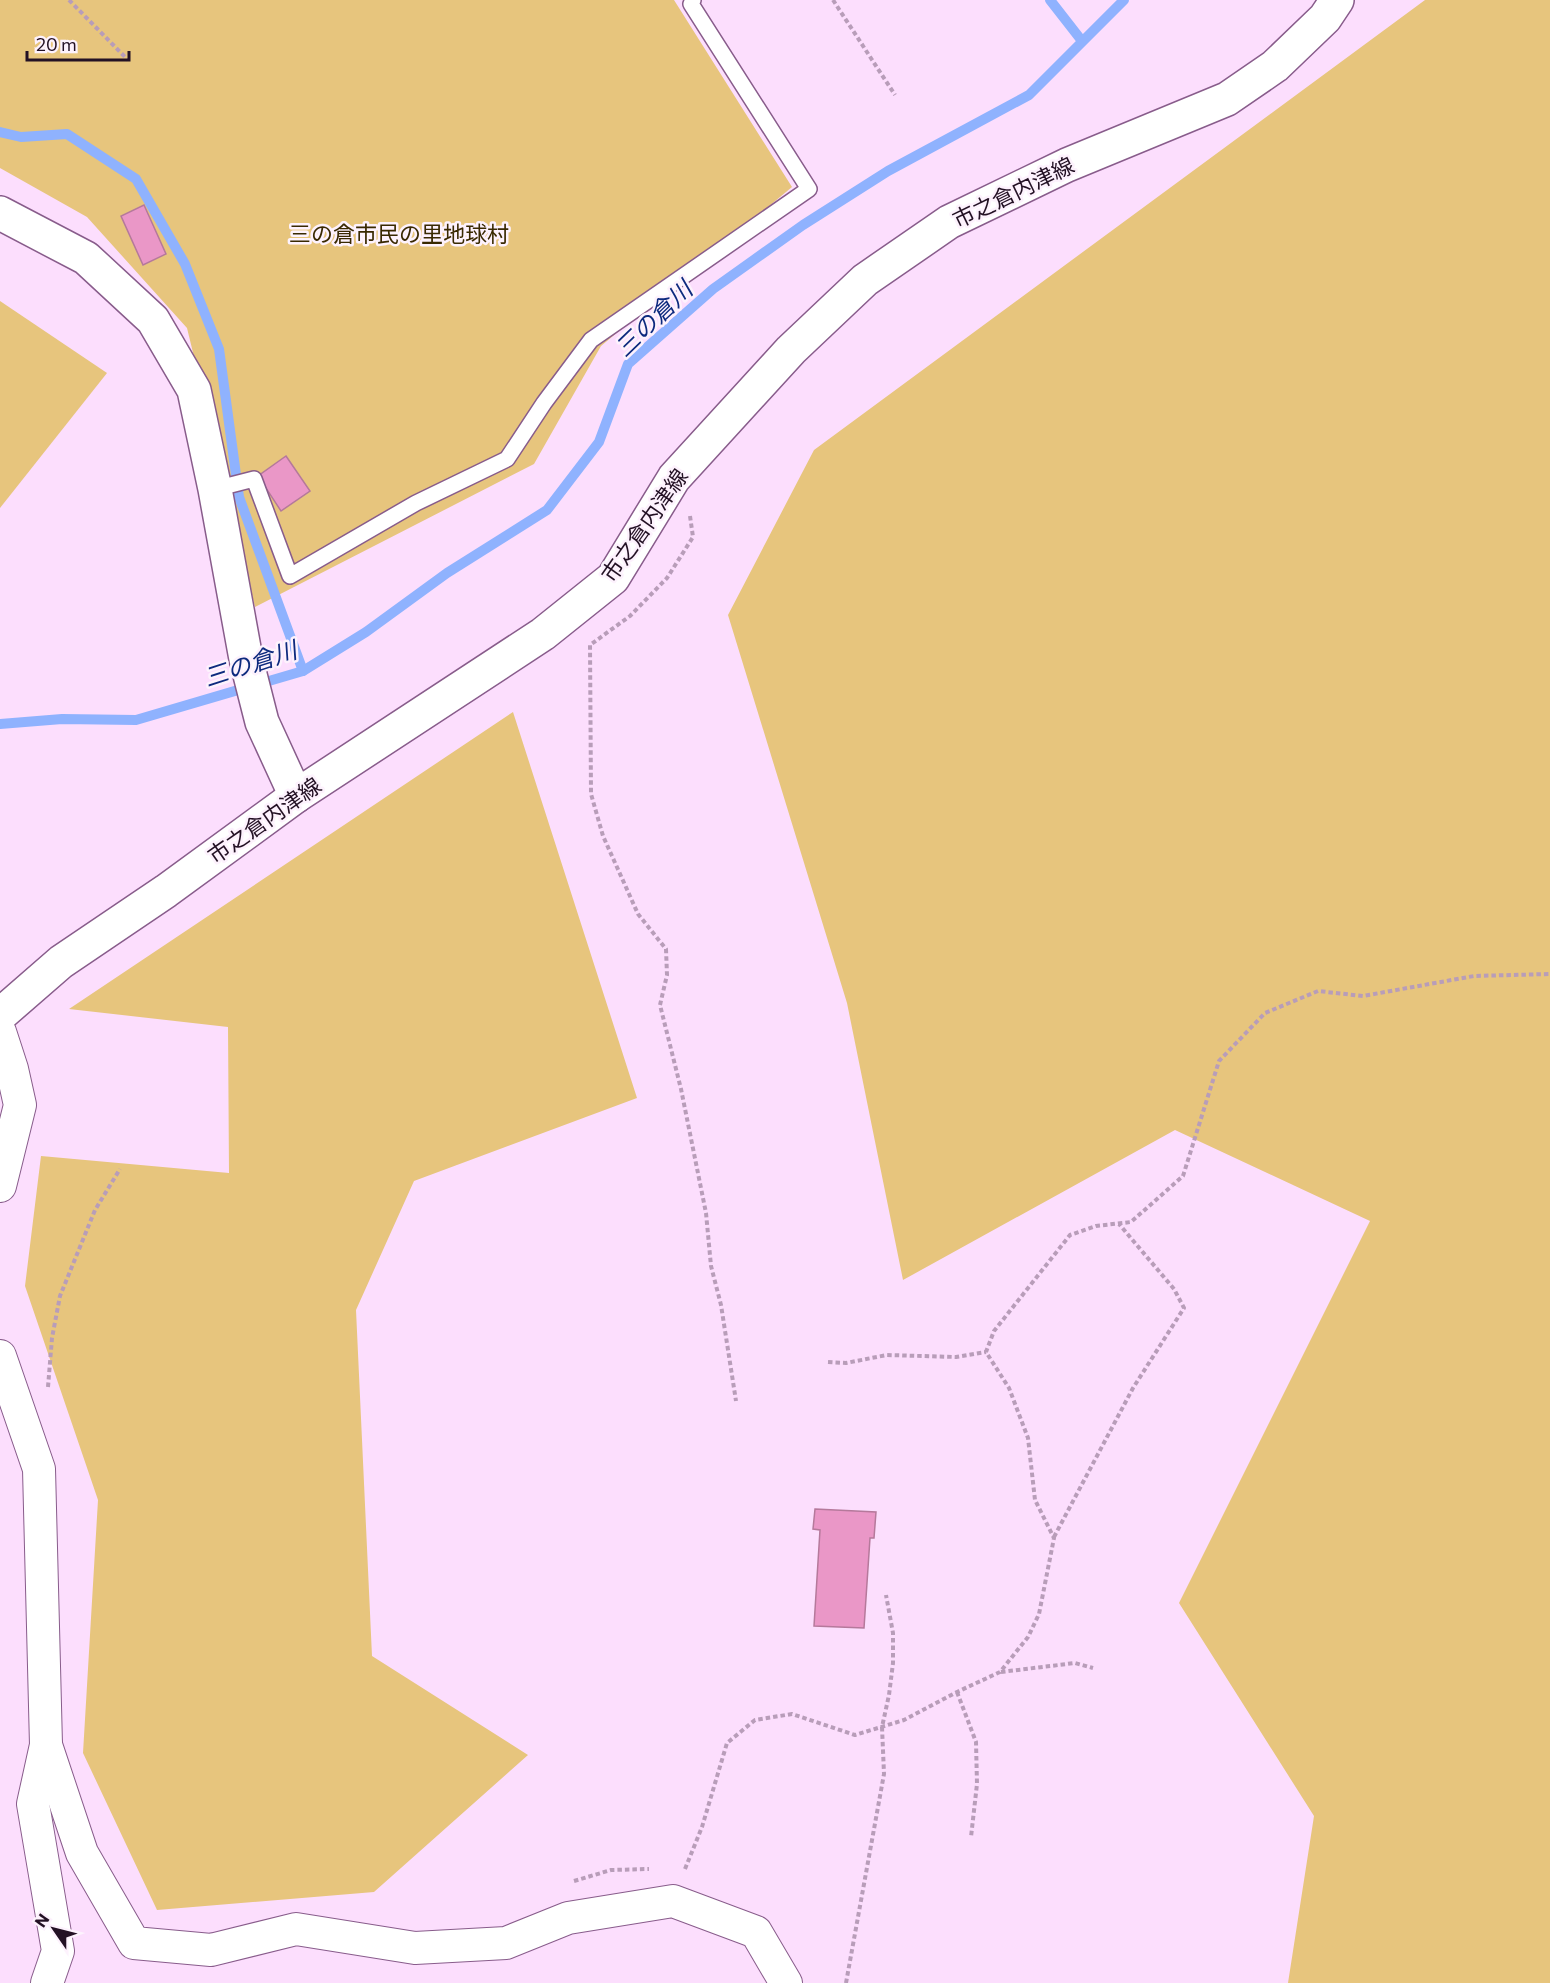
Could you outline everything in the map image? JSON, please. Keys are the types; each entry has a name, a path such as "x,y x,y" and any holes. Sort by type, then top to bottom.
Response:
{"main road":[{"name":"市之倉内津線","path":"0,1015 61,962 166,891 296,796 543,634 613,578 674,478 791,350 864,280 949,222 1066,165 1227,99 1275,66 1325,18 1337,0"},
{"path":"0,213 86,258 153,320 194,390 216,489 246,659 262,722 296,796"}],"street":[{"path":"0,1032 20,1105 0,1186"},
{"path":"0,1356 39,1469 46,1745 33,1804 58,1951 47,1983"},
{"path":"46,1745 82,1853 134,1943 211,1950 296,1929 415,1948 506,1943 568,1918 673,1901 756,1932 786,1983"}],"lane":[{"path":"216,489 254,479 290,576 416,503 507,459 544,403 591,340 809,189 691,4 693,0"}],"path":[{"path":"69,0 128,60"},
{"path":"833,0 895,95"},
{"path":"663,497 691,517 693,537 667,578 630,616 590,645 591,794 603,836 639,914 666,949 667,975 660,1005 681,1089 706,1213 711,1266 721,1305 736,1401"},
{"path":"986,1352 994,1330 1070,1235 1096,1226 1131,1222 1183,1176 1219,1061 1265,1013 1317,991 1363,996 1474,976 1550,974"},
{"path":"48,1389 52,1338 60,1296 95,1210 120,1169"},
{"path":"1000,1672 1028,1637 1039,1614 1054,1538 1133,1388 1184,1308 1174,1289 1119,1224"},
{"path":"828,1362 846,1363 887,1355 956,1357 986,1352"},
{"path":"986,1352 1009,1388 1028,1438 1035,1500 1054,1538"},
{"path":"846,1983 884,1774 882,1727 893,1663 893,1633 886,1595"},
{"path":"673,1901 702,1827 727,1743 755,1720 792,1714 855,1735 904,1720 1000,1672 1075,1663 1093,1668"},
{"path":"957,1692 976,1742 977,1784 971,1837"}],"green space":[{"name":"三の倉市民の里地球村","path":"0,0 674,0 792,187 601,346 534,464 255,607 187,328 87,217 0,168"},
{"path":"1425,0 1550,0 1550,1983 1288,1983 1314,1816 1179,1603 1370,1221 1175,1130 903,1280 847,1003 728,615 814,450"},
{"path":"0,301 107,373 0,508"},
{"path":"513,712 637,1098 414,1181 356,1310 372,1656 528,1755 374,1892 157,1910 83,1753 98,1500 25,1286 41,1156 229,1173 228,1027 69,1009"}],"building":[{"path":"144,205 166,254 143,265 121,216"},
{"path":"286,456 310,491 281,511 258,476"},
{"path":"815,1509 876,1512 874,1538 870,1538 864,1628 814,1626 820,1530 813,1529"}],"waterway":[{"path":"1050,0 1082,41"},
{"name":"三の倉川","path":"0,724 62,719 136,720 303,671 366,632 447,573 547,510 599,442 628,364 713,289 803,225 888,171 1029,95 1124,0"},
{"path":"0,132 21,137 67,134 136,179 185,264 219,349 239,497 303,671"}]}
